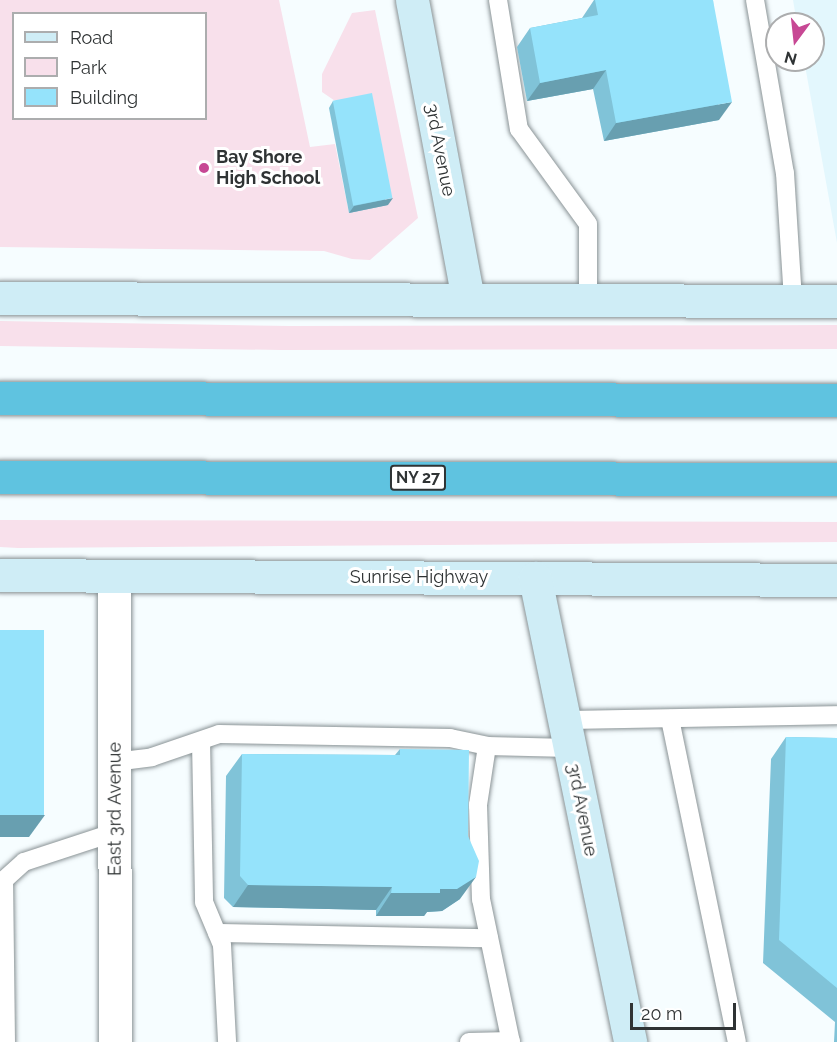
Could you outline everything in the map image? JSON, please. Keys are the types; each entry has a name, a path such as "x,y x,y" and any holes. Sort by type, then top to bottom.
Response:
{"highway":[{"path":"0,398 837,400"},
{"name":"NY 27","path":"0,477 837,480"}],"main road":[{"name":"3rd Avenue","path":"412,0 468,300"},
{"path":"0,298 837,301"},
{"name":"Sunrise Highway","path":"0,575 837,580"},
{"name":"3rd Avenue","path":"535,578 630,1042"}],"street":[{"name":"East 3rd Avenue","path":"114,576 115,1042"}],"lane":[{"path":"498,0 519,129 588,224 588,300"},
{"path":"755,0 785,173 793,301"},
{"path":"114,762 152,757 219,734 450,738 487,746 670,719 837,715"},
{"path":"670,719 737,1042"},
{"path":"201,741 204,902 222,945 227,1042"},
{"path":"469,1042 511,1042 481,899 478,805 487,746"},
{"path":"6,1042 4,880 24,862 115,832"},
{"path":"217,933 489,938"}],"shaded area":[{"path":"793,0 837,0 837,243 806,72 825,72 825,12 795,12"}],"green space":[{"name":"Bay Shore High School","path":"0,0 279,0 310,147 335,144 349,213 341,105 322,92 322,74 352,13 375,10 418,218 370,260 352,259 324,251 0,247"},
{"path":"0,321 290,326 837,325 837,349 281,350 0,346"},
{"path":"0,520 837,522 837,542 18,548 0,547"}],"building":[{"path":"595,0 713,0 732,102 616,123 606,70 540,83 530,28 598,15"},
{"path":"372,93 392,198 353,206 333,101"},
{"path":"0,630 44,630 44,815 0,815"},
{"path":"786,737 837,738 837,988 779,940"},
{"path":"400,749 469,750 468,836 479,861 476,877 457,889 440,889 440,893 391,893 392,887 248,885 240,876 242,754 400,755"}],"place":[{"name":"Bay Shore High School","path":"204,168"}]}
